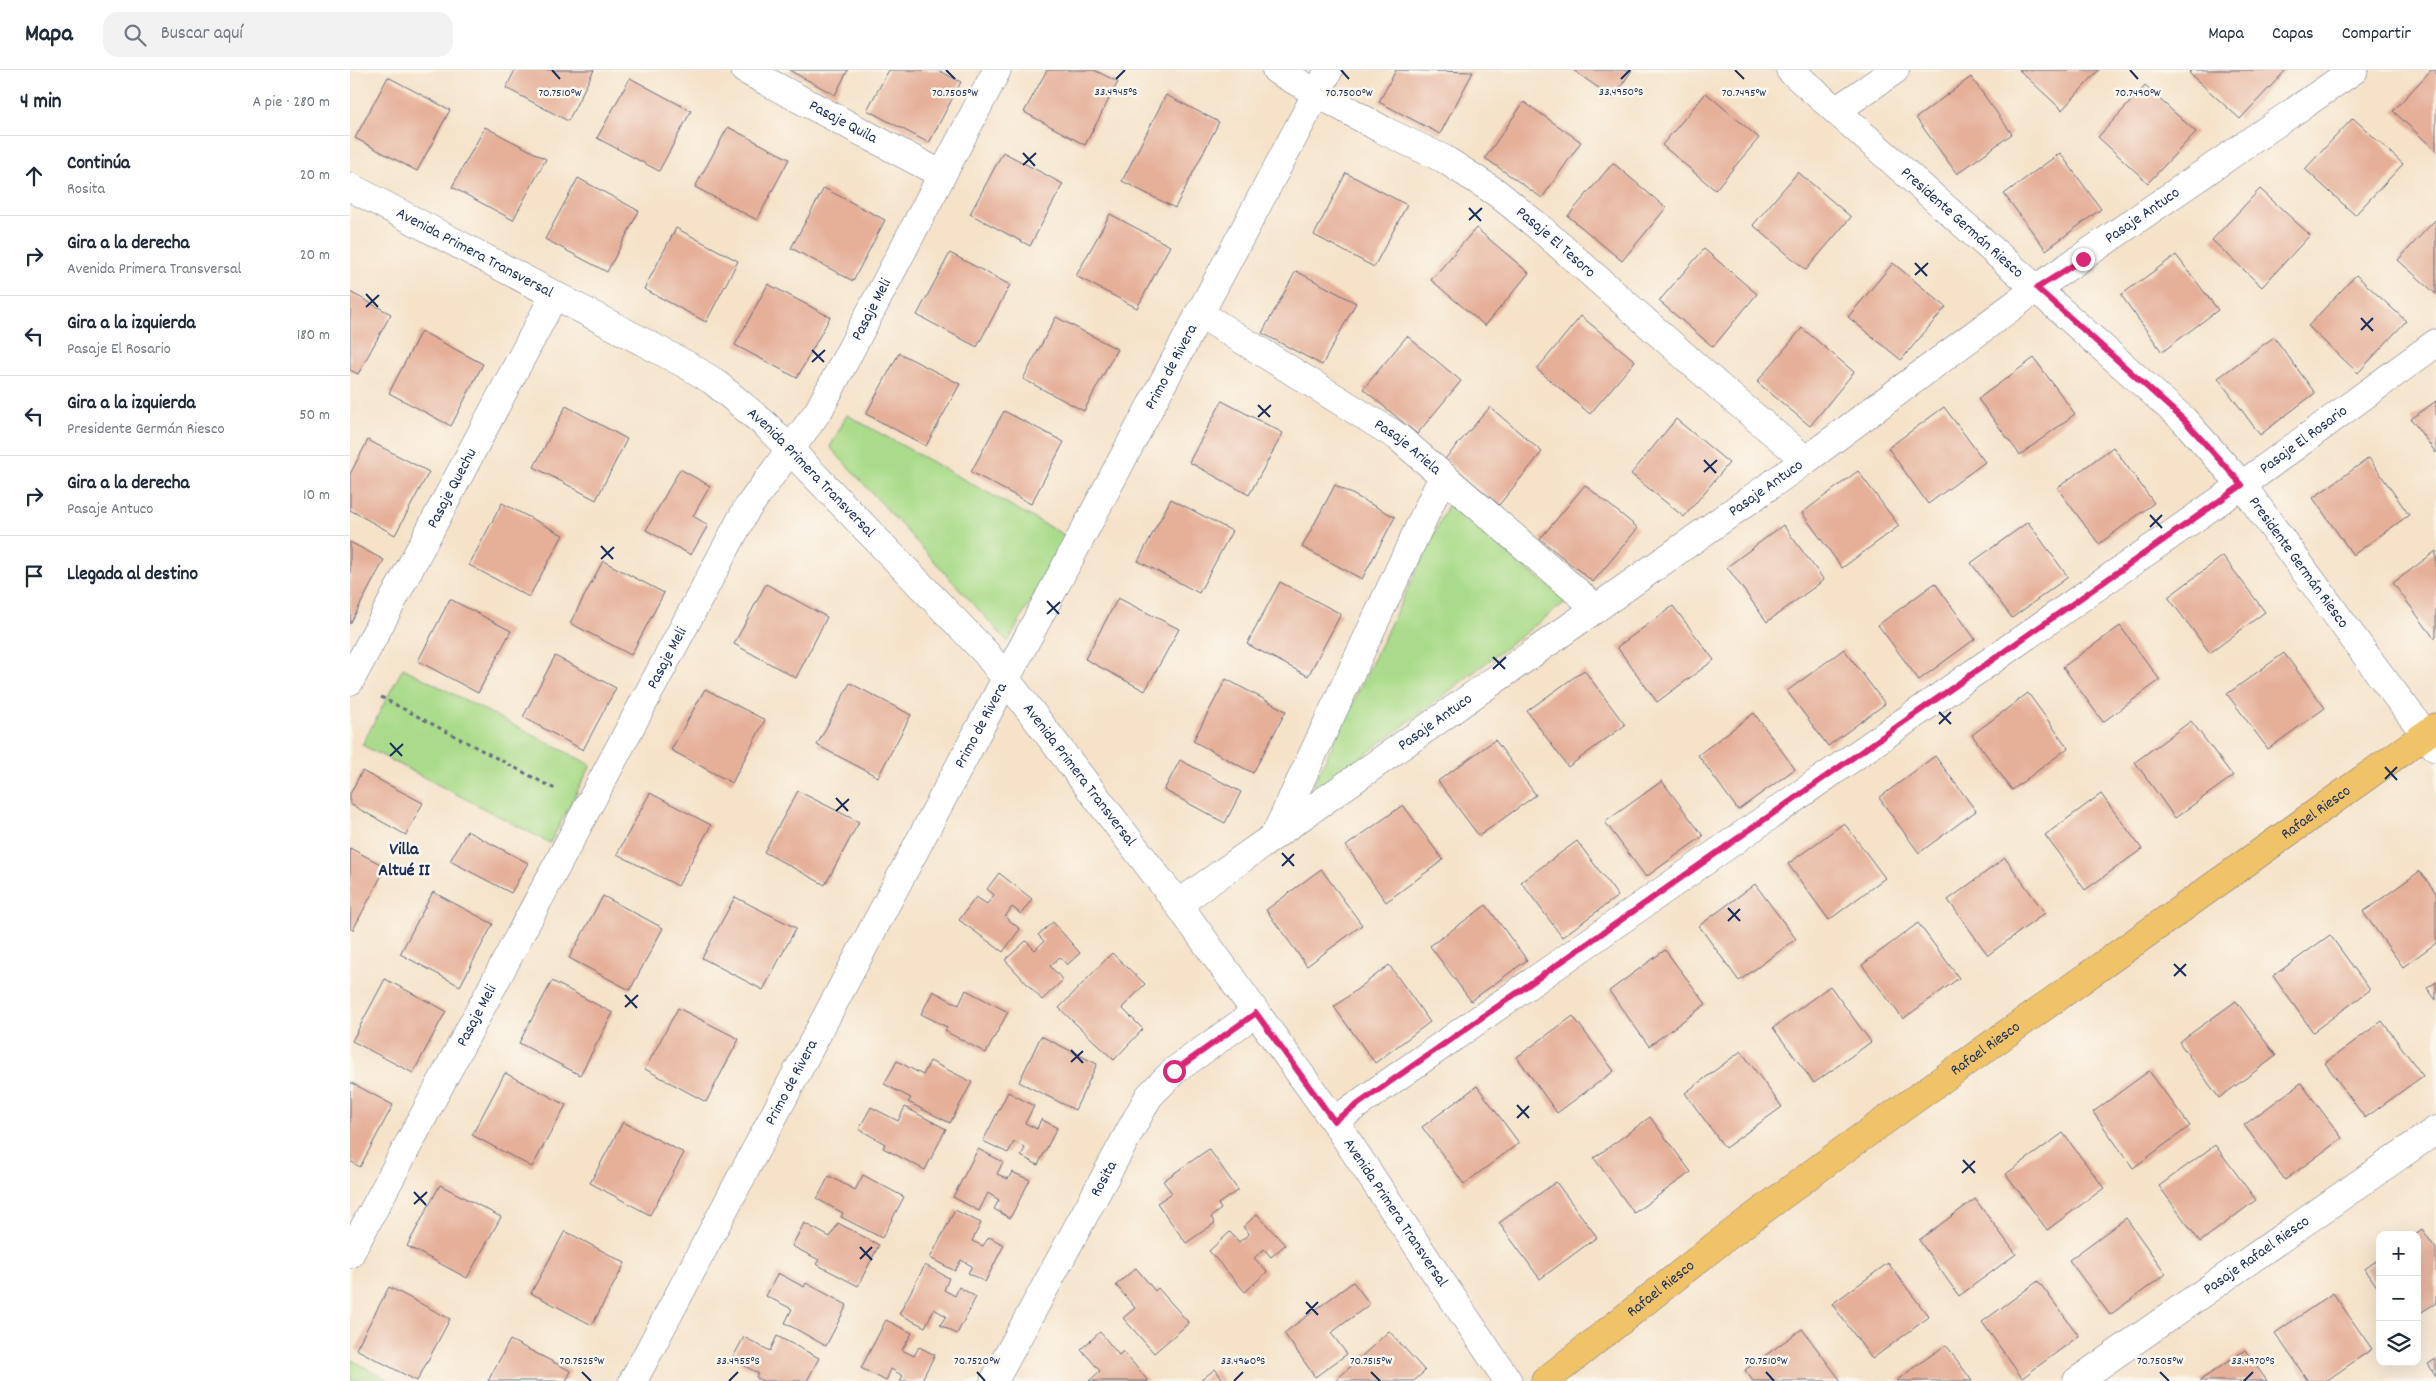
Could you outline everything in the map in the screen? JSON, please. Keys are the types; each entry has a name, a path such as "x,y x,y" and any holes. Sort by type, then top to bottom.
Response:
{"main road":[{"name":"Rafael Riesco","path":"1545,1381 1712,1248 1830,1160 2433,736"}],"street":[{"name":"Pasaje Quila","path":"745,70 941,174"},
{"name":"Pasaje Meli","path":"350,1254 746,510 819,410 997,70"},
{"name":"Pasaje El Tesoro","path":"1276,70 1323,82 1383,130 1444,159 1497,193 1540,228 1724,391 1806,460"},
{"name":"Presidente Germán Riesco","path":"1790,70 2184,420 2242,485 2381,676 2433,736"},
{"path":"1837,110 1894,70"},
{"name":"Pasaje Antuco","path":"1178,904 1806,460 2037,288 2083,259 2354,70"},
{"name":"Primo de Rivera","path":"634,1381 1323,82"},
{"name":"Avenida Primera Transversal","path":"350,188 687,365 713,381 761,420 986,653 1178,904 1334,1121 1508,1381"},
{"name":"Pasaje Quechu","path":"350,681 554,296"},
{"name":"Pasaje Ariela","path":"1199,314 1398,436 1596,608"},
{"name":"Pasaje El Rosario","path":"1334,1121 2242,485 2436,343"},
{"path":"1275,836 1443,476"},
{"name":"Rosita","path":"994,1381 1149,1096 1174,1071 1256,1013"},
{"name":"Pasaje Rafael Riesco","path":"2077,1381 2436,1130"}],"path":[{"path":"350,681 588,807"}],"green space":[{"path":"847,415 1066,536 1008,642 830,447"},
{"path":"1448,505 1567,601 1306,800"},
{"path":"403,668 591,765 550,843 362,745"},
{"path":"350,1359 390,1381 350,1381"}],"building":[{"path":"515,70 594,70 568,121 506,88"},
{"path":"789,70 848,70 835,95"},
{"path":"889,70 938,70 961,82 929,143 867,110"},
{"path":"1047,70 1094,70 1118,82 1085,145 1024,112"},
{"path":"1396,70 1473,72 1440,134 1379,102"},
{"path":"1573,70 1632,70 1613,98"},
{"path":"2019,70 2099,70 2062,110"},
{"path":"2192,70 2286,70 2240,119 2189,73"},
{"path":"2431,70 2436,70 2436,151 2393,111"},
{"path":"388,77 450,110 417,171 355,138"},
{"path":"1971,77 2012,134 1957,174 1916,118"},
{"path":"630,78 691,111 659,171 597,138"},
{"path":"2145,86 2196,132 2148,183 2098,137"},
{"path":"1706,93 1759,138 1715,190 1662,145"},
{"path":"1166,95 1219,122 1175,208 1122,181"},
{"path":"1524,102 1581,142 1542,198 1485,158"},
{"path":"2353,118 2403,164 2355,215 2305,169"},
{"path":"485,127 546,159 513,220 452,187"},
{"path":"728,127 789,159 757,220 695,187"},
{"path":"1003,152 1063,184 1030,246 970,214"},
{"path":"2060,153 2101,209 2046,250 2004,194"},
{"path":"1613,163 1666,208 1622,261 1568,216"},
{"path":"1798,172 1851,217 1806,270 1753,225"},
{"path":"1346,173 1407,205 1374,267 1314,235"},
{"path":"578,178 639,211 607,272 545,239"},
{"path":"824,188 885,220 853,281 791,248"},
{"path":"2260,189 2310,235 2262,287 2212,240"},
{"path":"1110,214 1170,246 1137,308 1076,276"},
{"path":"2436,219 2436,294 2398,260"},
{"path":"676,228 738,261 706,322 644,289"},
{"path":"1476,228 1529,273 1485,326 1431,280"},
{"path":"1704,249 1757,294 1713,347 1659,301"},
{"path":"950,253 1010,285 977,347 917,315"},
{"path":"2176,255 2218,310 2162,352 2121,295"},
{"path":"1893,263 1946,307 1901,360 1848,317"},
{"path":"1296,271 1356,303 1322,365 1262,333"},
{"path":"2356,275 2406,321 2358,373 2308,326"},
{"path":"768,284 830,317 797,378 735,345"},
{"path":"350,292 391,314 358,374 350,370"},
{"path":"1581,316 1635,361 1590,414 1537,369"},
{"path":"1056,317 1117,349 1084,411 1023,379"},
{"path":"1802,328 1854,372 1810,426 1757,382"},
{"path":"421,331 483,364 451,426 389,393"},
{"path":"1407,336 1461,381 1417,434 1363,389"},
{"path":"2274,337 2315,393 2260,435 2218,378"},
{"path":"899,353 960,384 926,446 866,414"},
{"path":"2034,358 2075,414 2020,455 1978,399"},
{"path":"1222,401 1283,433 1249,495 1189,462"},
{"path":"2436,401 2436,453 2411,419"},
{"path":"566,406 627,439 596,500 534,467"},
{"path":"1490,407 1542,452 1499,505 1445,459"},
{"path":"1944,407 1985,462 1928,504 1888,448"},
{"path":"1004,411 1064,442 1031,504 971,472"},
{"path":"1676,419 1729,463 1684,517 1631,474"},
{"path":"368,440 429,472 395,535 350,510 350,474"},
{"path":"2113,447 2154,503 2099,544 2057,488"},
{"path":"2369,458 2409,515 2353,555 2313,498"},
{"path":"680,469 710,486 693,516 708,525 691,555 646,530"},
{"path":"1858,471 1899,526 1842,568 1802,513"},
{"path":"1335,485 1395,517 1362,579 1302,547"},
{"path":"1585,485 1638,528 1593,582 1540,539"},
{"path":"1171,499 1232,531 1199,593 1138,561"},
{"path":"502,503 563,535 529,597 469,565"},
{"path":"2028,522 2068,577 2012,618 1971,563"},
{"path":"1783,525 1824,580 1767,622 1727,567"},
{"path":"350,542 384,560 350,624"},
{"path":"2436,551 2436,636 2434,638 2393,583"},
{"path":"2223,556 2265,612 2210,653 2168,597"},
{"path":"603,561 664,593 631,655 570,623"},
{"path":"1280,582 1341,614 1308,676 1247,644"},
{"path":"1935,583 1975,639 1919,680 1878,625"},
{"path":"766,584 827,617 796,678 734,644"},
{"path":"1118,598 1179,629 1145,691 1085,659"},
{"path":"450,599 511,631 478,693 418,661"},
{"path":"1673,606 1714,660 1657,702 1617,647"},
{"path":"2120,626 2160,680 2103,722 2063,667"},
{"path":"1844,649 1885,704 1828,746 1787,691"},
{"path":"2284,653 2325,708 2268,749 2227,694"},
{"path":"555,656 616,688 583,750 523,717"},
{"path":"1584,670 1625,725 1568,767 1527,711"},
{"path":"1226,679 1286,711 1253,773 1193,741"},
{"path":"850,683 911,715 878,777 817,745"},
{"path":"705,689 765,720 732,783 671,750"},
{"path":"2028,693 2068,748 2012,790 1972,735"},
{"path":"1754,713 1795,769 1738,810 1698,755"},
{"path":"2191,721 2233,776 2175,818 2135,762"},
{"path":"1495,740 1536,795 1479,836 1438,781"},
{"path":"1935,756 1976,811 1919,853 1879,798"},
{"path":"1180,760 1241,792 1225,823 1164,790"},
{"path":"362,771 423,803 406,835 350,804 350,794"},
{"path":"1662,781 1703,836 1646,877 1605,822"},
{"path":"798,791 859,822 825,885 764,852"},
{"path":"650,793 711,825 678,886 617,854"},
{"path":"2101,794 2142,849 2085,890 2045,835"},
{"path":"1403,805 1443,860 1386,902 1346,846"},
{"path":"1844,823 1885,878 1829,920 1788,864"},
{"path":"467,831 528,863 511,893 450,861"},
{"path":"1577,841 1618,896 1562,937 1521,882"},
{"path":"350,848 386,867 353,930 350,928"},
{"path":"2005,858 2045,913 1988,955 1948,900"},
{"path":"1321,869 1362,925 1307,966 1266,910"},
{"path":"2420,871 2436,893 2436,943 2403,967 2363,912"},
{"path":"999,873 1032,899 1021,914 1012,907 1005,917 1020,929 1003,952 959,920 976,897 987,904 994,895 987,889"},
{"path":"1755,884 1796,939 1739,981 1699,926"},
{"path":"433,892 493,924 460,986 400,954"},
{"path":"603,896 663,928 630,990 569,958"},
{"path":"735,897 796,928 763,990 702,958"},
{"path":"1486,905 1527,960 1471,1001 1430,946"},
{"path":"1053,922 1080,953 1067,965 1060,957 1050,966 1063,980 1042,1000 1005,960 1026,941 1035,950 1044,941 1038,935"},
{"path":"1918,923 1959,978 1903,1019 1862,965"},
{"path":"2330,935 2370,990 2313,1032 2273,976"},
{"path":"1665,950 1706,1004 1649,1046 1609,991"},
{"path":"1112,953 1145,984 1122,1008 1143,1029 1114,1060 1059,1008"},
{"path":"1389,965 1430,1022 1375,1063 1334,1007"},
{"path":"385,979 446,1011 413,1073 352,1041"},
{"path":"552,981 613,1013 580,1075 519,1043"},
{"path":"2436,982 2436,1000 2427,988"},
{"path":"1830,986 1871,1042 1814,1083 1773,1028"},
{"path":"966,990 1008,1012 986,1053 945,1031 947,1027 921,1014 933,991 959,1005"},
{"path":"2236,1001 2276,1056 2219,1098 2179,1042"},
{"path":"678,1008 739,1039 706,1102 645,1069"},
{"path":"1573,1016 1614,1071 1557,1113 1517,1057"},
{"path":"2382,1021 2423,1076 2365,1118 2325,1063"},
{"path":"1041,1036 1097,1064 1075,1110 1019,1082"},
{"path":"1741,1051 1782,1107 1725,1148 1685,1093"},
{"path":"897,1061 923,1075 930,1061 972,1082 950,1123 908,1102 911,1098 884,1084"},
{"path":"2149,1071 2190,1126 2133,1168 2093,1112"},
{"path":"505,1073 566,1105 532,1167 472,1135"},
{"path":"350,1082 393,1105 360,1167 350,1161"},
{"path":"2301,1083 2342,1138 2285,1180 2244,1125"},
{"path":"1477,1086 1519,1143 1464,1184 1422,1127"},
{"path":"1008,1092 1034,1106 1025,1123 1037,1129 1041,1119 1057,1128 1038,1165 1021,1156 1025,1148 1014,1142 1008,1153 983,1141"},
{"path":"871,1107 898,1121 905,1107 946,1129 925,1170 883,1148 885,1144 859,1129"},
{"path":"1650,1117 1691,1172 1634,1213 1594,1158"},
{"path":"623,1122 684,1153 650,1215 590,1183"},
{"path":"2063,1133 2104,1188 2047,1230 2006,1174"},
{"path":"2215,1145 2256,1200 2200,1242 2159,1186"},
{"path":"978,1149 1003,1162 997,1174 1008,1179 1012,1172 1030,1180 1010,1218 994,1209 999,1200 988,1193 979,1211 953,1197"},
{"path":"1209,1149 1238,1190 1218,1204 1221,1209 1211,1217 1215,1223 1186,1243 1157,1203 1172,1193 1163,1181"},
{"path":"863,1175 904,1197 882,1238 841,1217 843,1213 817,1199 829,1176 855,1190"},
{"path":"1556,1182 1597,1237 1540,1279 1499,1223"},
{"path":"440,1185 501,1217 467,1278 407,1246"},
{"path":"1975,1199 2016,1254 1959,1296 1919,1240"},
{"path":"955,1210 981,1223 972,1241 983,1246 989,1237 1004,1245 985,1282 968,1273 972,1266 961,1260 955,1271 930,1258"},
{"path":"1257,1214 1285,1245 1271,1257 1264,1249 1254,1258 1267,1272 1245,1292 1209,1251 1230,1232 1239,1242 1249,1234 1243,1227"},
{"path":"2126,1218 2166,1274 2110,1315 2069,1260"},
{"path":"804,1223 830,1237 838,1223 879,1245 858,1286 816,1264 819,1260 792,1246"},
{"path":"2422,1229 2436,1249 2436,1303 2421,1312 2421,1231 2419,1231"},
{"path":"565,1231 625,1263 592,1325 531,1293"},
{"path":"2376,1261 2376,1285 2365,1269"},
{"path":"1888,1263 1929,1317 1872,1359 1832,1304"},
{"path":"925,1265 949,1278 944,1290 955,1296 959,1287 976,1297 957,1334 940,1325 946,1316 934,1309 925,1327 899,1314"},
{"path":"1136,1268 1155,1291 1158,1288 1189,1323 1154,1353 1123,1318 1135,1308 1116,1285"},
{"path":"778,1273 804,1287 806,1283 847,1305 826,1346 785,1323 792,1309 766,1296"},
{"path":"2038,1281 2079,1336 2022,1378 1982,1322"},
{"path":"1353,1282 1370,1304 1331,1333 1347,1354 1315,1377 1284,1333"},
{"path":"389,1287 450,1319 417,1381 356,1349"},
{"path":"2333,1293 2372,1349 2326,1381 2308,1381 2275,1333"},
{"path":"886,1320 912,1333 902,1350 914,1356 919,1347 935,1355 921,1381 900,1381 903,1376 891,1369 886,1381 861,1368"},
{"path":"1802,1329 1841,1381 1753,1381 1745,1370"},
{"path":"1389,1331 1425,1371 1414,1381 1335,1381"},
{"path":"1100,1332 1119,1355 1123,1351 1148,1381 1089,1381 1100,1371 1081,1349"},
{"path":"777,1336 819,1358 807,1381 763,1381 756,1377 758,1373 732,1359 744,1337 770,1351"},
{"path":"510,1340 571,1371 566,1381 488,1381"},
{"path":"1946,1345 1972,1381 1896,1381 1917,1365"},
{"path":"2245,1350 2267,1381 2199,1381 2217,1369"},
{"path":"2436,1359 2436,1376 2428,1364"},
{"path":"1215,1369 1224,1381 1200,1381"}],"district":[{"name":"Villa Altué II","path":"404,860"}],"route":[{"path":"1174,1071 1256,1013 1334,1121 2242,485 2184,420 2037,288 2083,259"}]}
